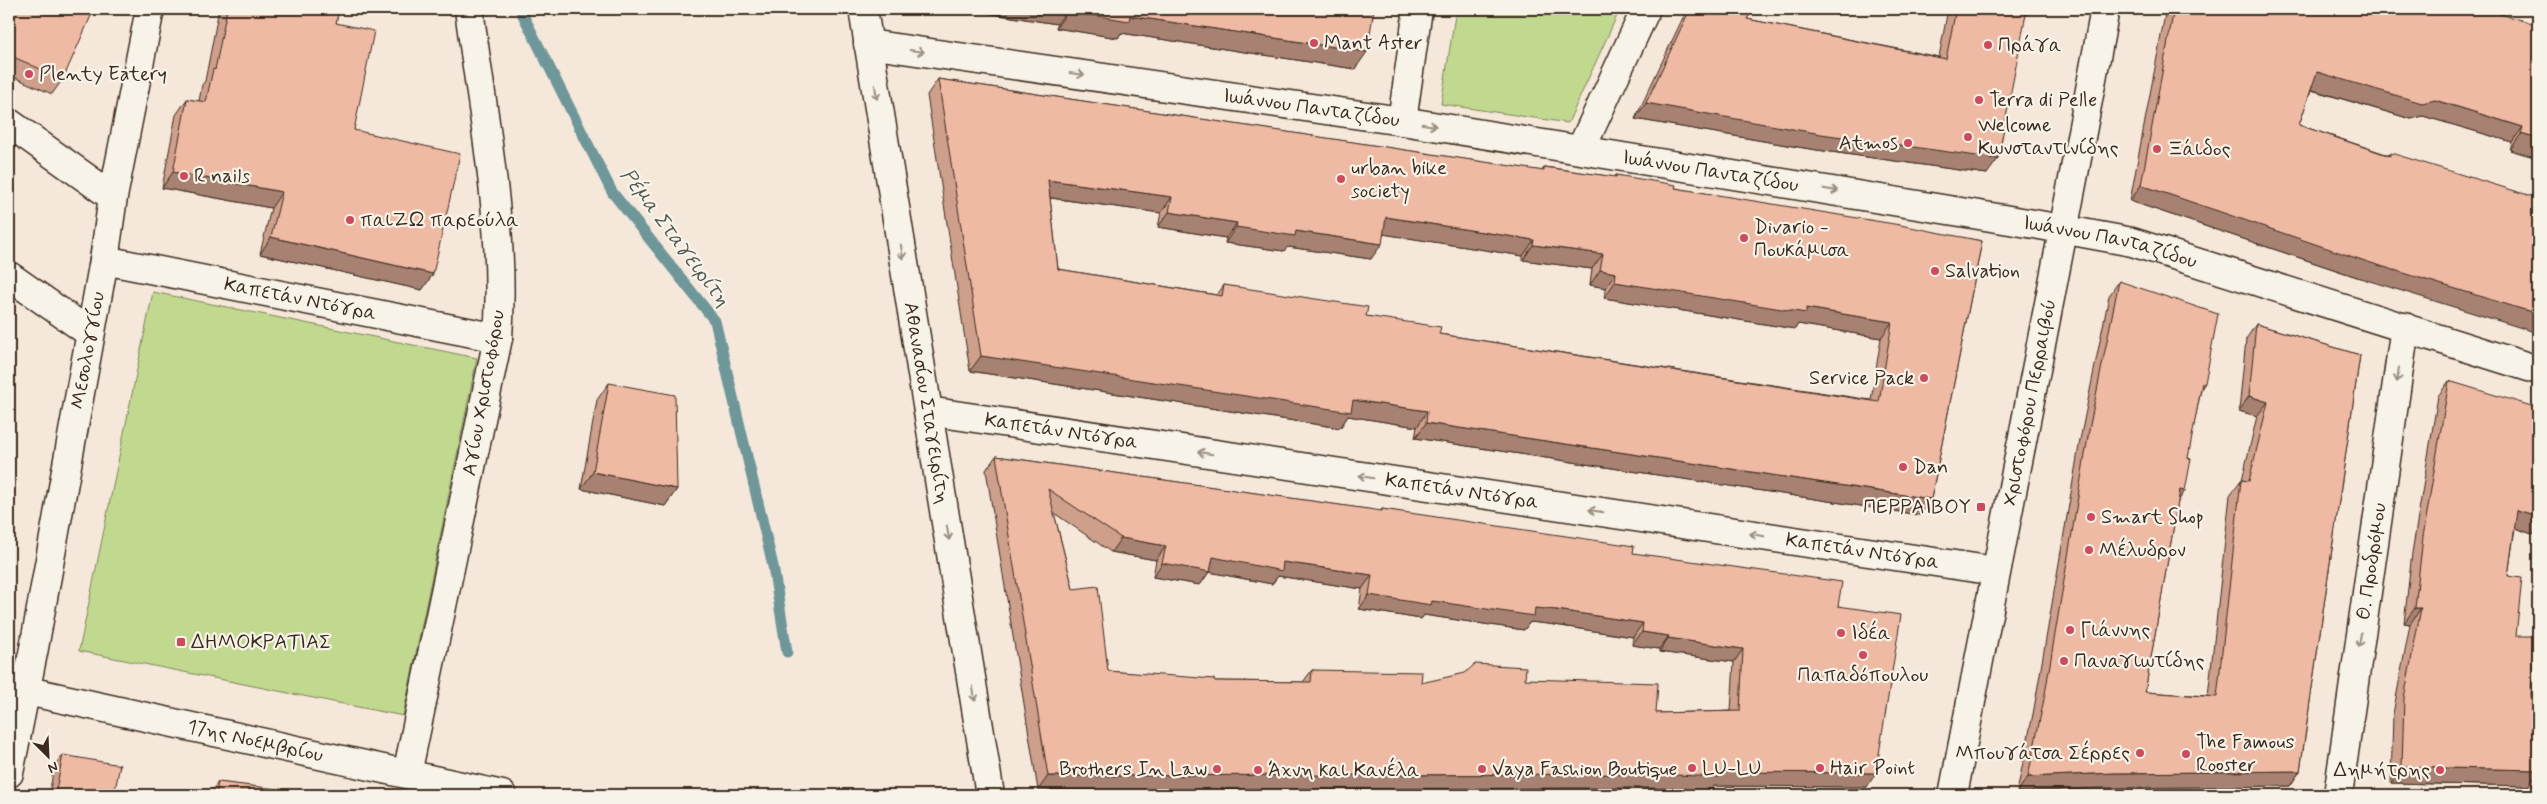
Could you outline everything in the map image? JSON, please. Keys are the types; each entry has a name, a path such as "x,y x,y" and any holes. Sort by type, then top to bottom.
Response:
{"street":[{"name":"Μεσολογγίου","path":"9,773 17,689 90,333 104,260 113,197 150,9"},
{"name":"Αγίου Χριστοφόρου","path":"407,774 498,338 500,301 493,187 484,105 469,9"},
{"name":"Αθανασίου Σταγειρίτη","path":"863,9 990,795"},
{"path":"1402,121 1418,9"},
{"path":"1581,149 1646,9"},
{"name":"Χριστοφόρου Περραιβού","path":"1953,795 1995,571 2065,229 2105,9"},
{"name":"Ιωάννου Πανταζίδου","path":"868,44 1402,121 1581,149 2065,229 2132,242 2405,326 2538,370"},
{"path":"9,123 113,197"},
{"name":"Καπετάν Ντόγρα","path":"104,260 498,338"},
{"path":"9,276 90,333"},
{"name":"Θ. Προδρόμου","path":"2338,795 2405,326"},
{"name":"Καπετάν Ντόγρα","path":"928,411 1995,571"},
{"name":"17ης Νοεμβρίου","path":"17,689 502,795"}],"green space":[{"path":"1456,9 1620,9 1568,123 1441,104"},
{"path":"153,292 477,358 403,716 79,651"}],"building":[{"path":"9,9 94,9 63,79 9,55"},
{"path":"227,9 339,9 336,23 374,31 354,130 460,154 433,274 271,237 282,192 173,172 187,99 206,102 213,69 215,70"},
{"path":"1069,9 1374,9 1367,52 1130,16 1129,21 1068,11"},
{"path":"1690,9 1753,9 1747,19 1946,59 1956,9 2027,9 1998,159 1821,134 1646,103"},
{"path":"2174,9 2483,9 2538,25 2538,139 2521,134 2523,127 2435,100 2422,103 2317,72 2299,125 2390,156 2391,153 2538,198 2538,314 2371,263 2141,185"},
{"path":"938,79 1544,171 1544,167 1616,177 1616,175 1676,185 1675,188 1900,225 1982,241 1931,499 1426,423 1427,411 1353,400 1351,412 981,356","holes":["1048,180 1172,197 1169,212 1237,223 1236,227 1295,236 1296,231 1382,244 1386,217 1534,240 1533,245 1603,254 1600,270 1616,273 1615,282 1806,313 1806,308 1892,322 1879,402 1439,334 1441,327 1366,316 1368,307 1224,285 1222,296 1058,269"]},
{"path":"2119,281 2218,314 2205,383 2202,383 2188,458 2191,459 2185,491 2180,490 2145,692 2217,697 2241,480 2249,481 2268,402 2249,396 2256,324 2360,355 2300,771 2114,773 2028,777 2045,694 2090,425"},
{"path":"2449,381 2538,408 2538,516 2517,510 2508,576 2522,578 2516,636 2533,636 2531,700 2538,700 2538,770 2402,767 2404,698 2421,608 2415,608 2423,537"},
{"path":"609,383 675,395 677,489 593,472"},
{"path":"996,456 1634,546 1633,553 1842,582 1838,606 1901,615 1876,773 1721,772 1720,777 1653,774 1048,776","holes":["1048,489 1121,538 1166,546 1162,563 1210,572 1213,557 1282,571 1283,562 1372,575 1369,595 1431,605 1432,601 1534,616 1535,608 1557,610 1643,623 1642,632 1669,636 1668,638 1743,649 1740,711 1656,713 1658,683 1525,679 1526,667 1475,664 1465,673 1421,683 1422,672 1312,670 1311,682 1215,681 1214,679 1108,671 1098,586 1073,589"]},
{"path":"63,755 120,765 114,795 55,795"},
{"path":"218,782 294,791 314,795 216,795"}],"waterway":[{"name":"Ρέμα Σταγειρίτη","path":"520,9 612,192 715,321 773,566 787,652"}],"place":[{"name":"Mant Aster","path":"1314,43"},
{"name":"Πράγα","path":"1988,45"},
{"name":"Plenty Eatery","path":"29,74"},
{"name":"Terra di Pelle","path":"1979,100"},
{"name":"Welcome Κωνσταντινίδης","path":"1968,137"},
{"name":"Atmos","path":"1908,143"},
{"name":"Ξάιδος","path":"2157,149"},
{"name":"R nails","path":"184,176"},
{"name":"urban bike society","path":"1341,179"},
{"name":"παιΖΩ παρεούλα","path":"350,220"},
{"name":"Divario - Πουκάμισα","path":"1744,238"},
{"name":"Salvation","path":"1935,271"},
{"name":"Service Pack","path":"1924,378"},
{"name":"Dan","path":"1903,467"},
{"name":"ΠΕΡΡΑΙΒΟΥ","path":"1981,507"},
{"name":"Smart Shop","path":"2091,517"},
{"name":"Μέλυδρον","path":"2089,550"},
{"name":"Γιάννης","path":"2070,630"},
{"name":"Ιδέα","path":"1841,633"},
{"name":"ΔΗΜΟΚΡΑΤΙΑΣ","path":"181,642"},
{"name":"Παπαδόπουλου","path":"1863,655"},
{"name":"Παναγιωτίδης","path":"2064,661"},
{"name":"Μπουγάτσα Σέρρες","path":"2140,753"},
{"name":"The Famous Rooster","path":"2186,754"},
{"name":"LU-LU","path":"1692,768"},
{"name":"Hair Point","path":"1820,768"},
{"name":"Brothers In Law","path":"1217,769"},
{"name":"Vaya Fashion Boutique","path":"1482,769"},
{"name":"Άχνη και Κανέλα","path":"1258,770"},
{"name":"Δημήτρης","path":"2440,770"}]}
